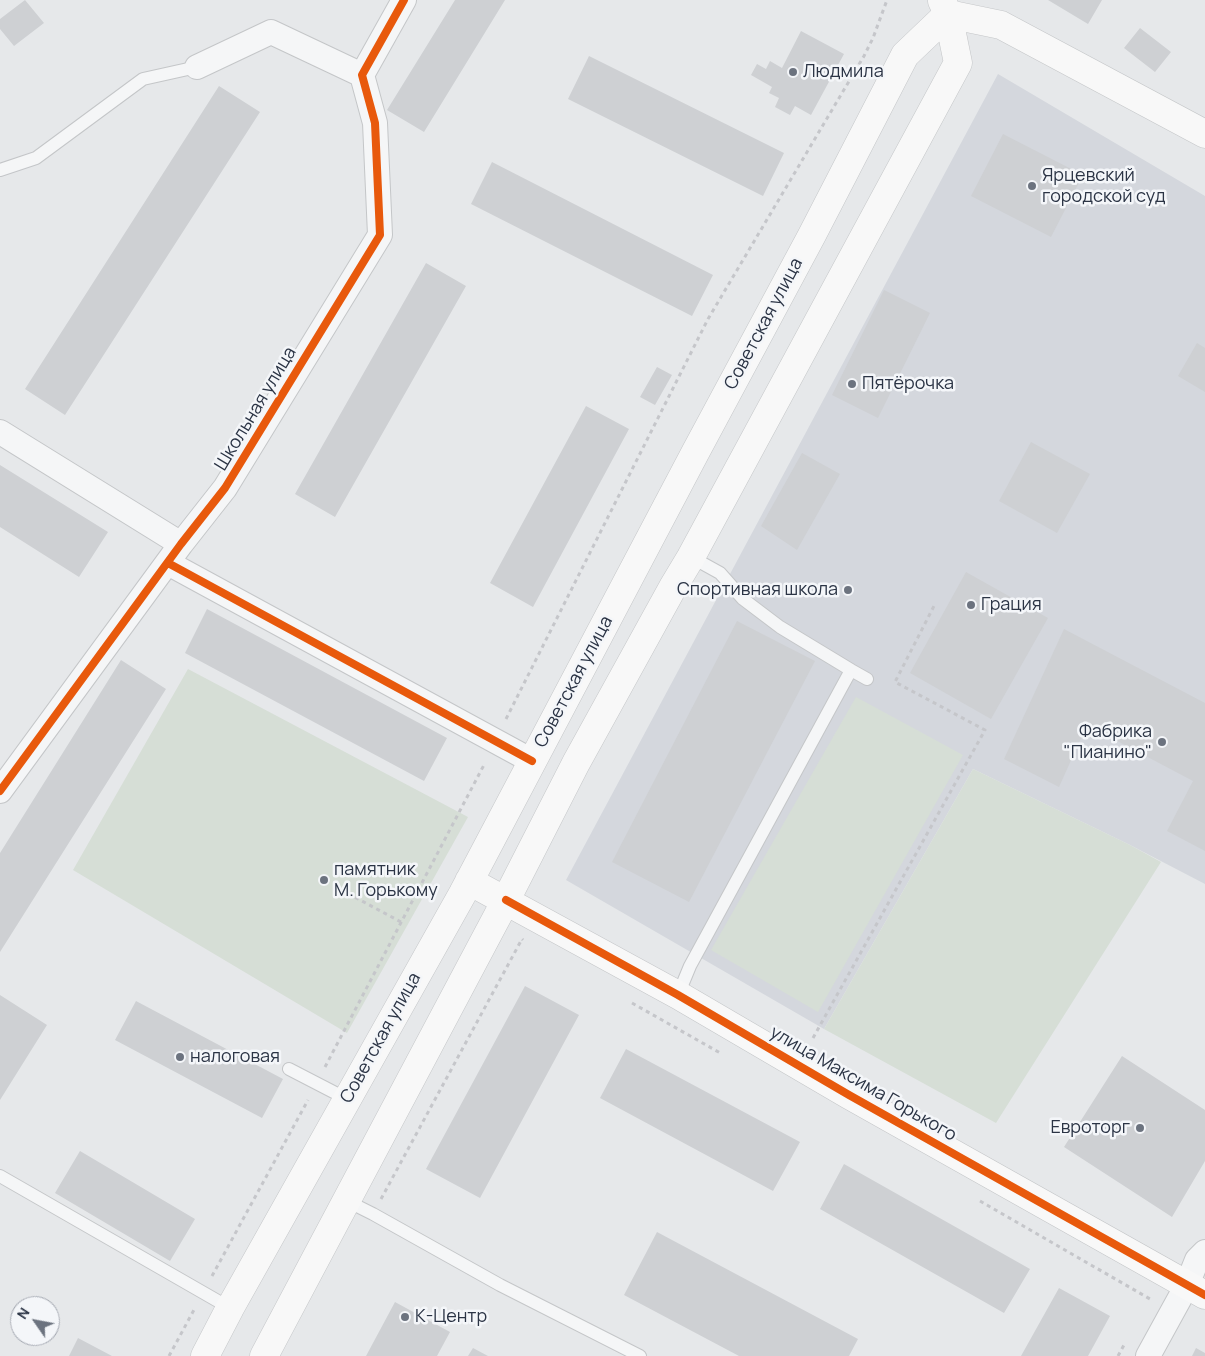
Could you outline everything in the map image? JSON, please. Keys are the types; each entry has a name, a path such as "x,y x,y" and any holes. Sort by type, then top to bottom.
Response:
{"main road":[{"path":"948,5 1001,25 1205,134"},
{"path":"264,1356 506,900 576,763 690,558 958,62 948,5"},
{"name":"Советская улица","path":"205,1356 469,880 816,227 905,55 948,5"},
{"name":"улица Максима Горького","path":"469,880 678,995 849,1095 1196,1290"}],"street":[{"path":"197,67 271,32 362,75 404,0"},
{"name":"Школьная улица","path":"0,791 174,554 225,488 380,236 375,123 362,75"},
{"path":"0,432 174,554 495,742 532,761"},
{"path":"1148,1356 1196,1290 1197,1260 1205,1252"}],"lane":[{"path":"0,170 36,158 143,79 197,67"},
{"path":"690,558 720,573 743,599 780,627 867,679"},
{"path":"678,995 690,966 851,670"},
{"path":"289,1069 347,1099"},
{"path":"0,1176 230,1308"},
{"path":"347,1201 500,1284 640,1356"}],"path":[{"path":"323,1072 495,742 708,319 864,56 874,38 887,0"},
{"path":"813,1038 985,730 895,682 935,604"},
{"path":"334,886 401,922"},
{"path":"372,1214 522,939 530,944"},
{"path":"626,999 729,1058"},
{"path":"169,1356 309,1098"},
{"path":"978,1200 1150,1298"}],"shaded area":[{"path":"998,74 1205,196 1205,884 1130,845 973,769 824,1029 566,880"},
{"path":"188,669 468,817 347,1033 73,870"},
{"path":"856,697 963,755 818,1012 711,950"},
{"path":"973,769 1161,862 996,1123 824,1029"}],"building":[{"path":"25,0 44,23 14,46 0,29 0,19"},
{"path":"455,0 505,0 424,132 387,110"},
{"path":"1048,0 1102,0 1088,24"},
{"path":"1140,28 1171,52 1155,72 1124,48"},
{"name":"Людмила","path":"801,31 844,54 811,115 795,106 790,115 775,107 779,98 769,93 772,87 751,75 757,64 766,69 770,61 782,68"},
{"path":"589,56 784,153 763,196 568,99"},
{"path":"219,86 260,112 65,415 25,389"},
{"path":"1003,134 1083,175 1051,237 971,196"},
{"path":"492,162 713,275 692,316 471,204"},
{"path":"426,263 466,286 335,517 295,494"},
{"path":"884,290 930,313 878,418 832,395"},
{"path":"1197,343 1205,348 1205,392 1178,376"},
{"path":"657,367 672,375 655,405 640,397"},
{"path":"586,406 629,429 533,607 490,583"},
{"path":"1031,442 1090,474 1057,533 999,501"},
{"path":"802,453 840,474 797,550 761,526"},
{"path":"0,465 108,532 79,577 0,527"},
{"path":"966,572 1048,618 991,719 910,673"},
{"path":"207,609 447,738 424,781 185,653"},
{"path":"737,621 815,661 689,902 612,862"},
{"name":"Фабрика \"Пианино\"","path":"1064,629 1205,703 1205,851 1167,831 1193,781 1087,725 1059,787 1004,759"},
{"path":"121,660 166,689 0,952 0,853"},
{"path":"525,986 579,1015 480,1198 426,1169"},
{"path":"0,995 47,1025 0,1100"},
{"path":"136,1001 283,1079 262,1118 115,1040"},
{"path":"626,1049 800,1142 773,1191 600,1098"},
{"name":"Евроторг","path":"1122,1056 1205,1110 1205,1161 1172,1217 1064,1147"},
{"path":"80,1151 195,1219 170,1261 55,1193"},
{"path":"844,1164 1030,1269 1004,1313 820,1209"},
{"path":"657,1232 858,1339 849,1356 739,1356 624,1295"},
{"path":"1059,1288 1110,1316 1088,1356 1021,1356"},
{"name":"К-Центр","path":"395,1302 450,1332 437,1356 366,1356"},
{"path":"78,1338 112,1356 69,1356"},
{"path":"473,1348 488,1356 468,1356"},
{"path":"1196,1348 1205,1353 1205,1356 1192,1356"}],"cycle path":[{"path":"0,791 181,544 225,488 380,235 375,123 362,75 404,0"},
{"path":"168,563 532,761"},
{"path":"506,900 678,995 849,1095 1205,1295"}],"place":[{"name":"Людмила","path":"793,72"},
{"name":"Ярцевский городской суд","path":"1032,186"},
{"name":"Пятёрочка","path":"852,384"},
{"name":"Спортивная школа","path":"848,590"},
{"name":"Грация","path":"971,605"},
{"name":"Фабрика \"Пианино\"","path":"1162,742"},
{"name":"памятник М. Горькому","path":"324,880"},
{"name":"налоговая","path":"180,1057"},
{"name":"Евроторг","path":"1140,1128"},
{"name":"К-Центр","path":"405,1317"}]}
